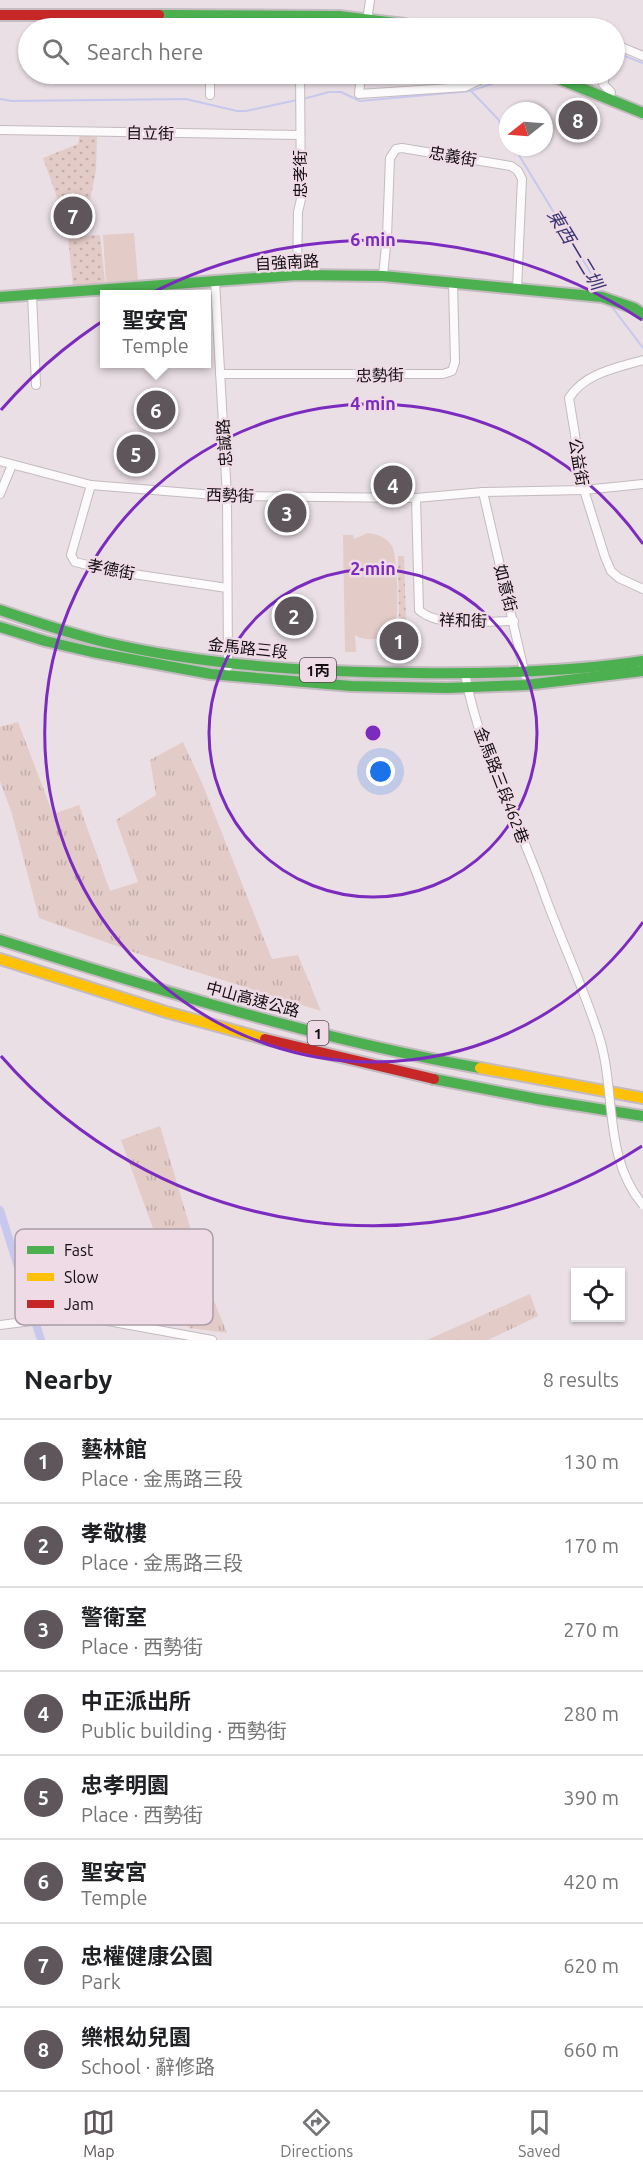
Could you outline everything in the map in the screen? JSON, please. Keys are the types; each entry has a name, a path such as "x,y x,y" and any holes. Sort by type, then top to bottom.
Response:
{"main road":[{"path":"0,15 301,16 317,18"},
{"path":"571,84 643,113"},
{"name":"自強南路","path":"0,297 297,275 383,276 602,297 634,308 643,314"},
{"name":"金馬路三段","path":"0,610 22,618 144,650 229,663 356,673 465,673 525,672 643,661"},
{"name":"金馬路三段","path":"0,627 92,652 227,677 372,687 467,688 526,685 643,670"},
{"name":"中山高速公路","path":"0,940 123,980 334,1037 450,1063 643,1098"},
{"name":"1","path":"0,959 126,1000 233,1031 462,1085 643,1116"}],"street":[{"path":"367,18 370,0"},
{"path":"625,48 643,56"},
{"path":"210,84 210,96"},
{"name":"忠孝街","path":"297,275 298,212 301,199 300,84"},
{"path":"360,84 359,94 465,87 471,84"},
{"path":"603,84 611,92 609,100"},
{"name":"自立街","path":"0,130 299,135"},
{"name":"忠義街","path":"383,276 390,158 396,149 402,148 511,166 518,171 522,179 517,289"},
{"name":"忠誠路","path":"215,281 227,496 229,663 227,677"},
{"name":"忠勢街","path":"220,374 443,374 452,370 455,362 453,284"},
{"path":"32,294 36,385"},
{"name":"公益街","path":"643,360 598,373 574,390 569,399 584,490 605,557 611,571 619,578 643,589"},
{"name":"西勢街","path":"0,461 91,485 227,496 416,498 483,492 584,490 643,484"},
{"path":"0,494 12,465"},
{"name":"孝德街","path":"91,485 71,555 75,562 113,571 227,588"},
{"name":"如意街","path":"483,492 514,621 526,685"},
{"name":"祥和街","path":"416,498 419,610 424,615 438,621 514,621"},
{"name":"金馬路三段462巷","path":"465,673 467,688 498,778 599,1035 606,1064 617,1155 627,1180 643,1205"},
{"path":"0,1325 15,1323"},
{"path":"131,1325 212,1340"}],"green space":[{"path":"80,135 97,137 96,169 90,201 84,210 81,223 81,236 100,235 105,282 73,286 68,237 71,237 43,158 78,144"},
{"path":"134,233 138,280 106,282 103,235"},
{"path":"288,522 294,522 298,529 294,536 288,536 284,532 284,526"},
{"path":"368,533 384,538 394,551 397,582 396,619 390,630 379,638 367,639 355,635 356,652 345,652 343,535 353,535 354,539"},
{"path":"398,556 404,556 406,622 399,622"},
{"path":"18,722 53,814 79,805 110,891 138,882 116,820 156,795 150,760 183,742 202,783 272,959 298,955 321,1011 136,953 39,918 12,814 0,781 0,727"},
{"path":"160,1126 191,1229 153,1229 121,1140"},
{"path":"530,1294 538,1316 488,1340 427,1340"},
{"path":"213,1298 227,1333 189,1328 188,1325 213,1325"}],"waterway":[{"path":"625,56 643,63"},
{"path":"303,99 329,92 341,92 360,101 471,91 491,84"},
{"name":"東西一二圳","path":"471,91 499,121"},
{"path":"0,99 12,101 186,99 237,111 297,100"},
{"name":"東西一二圳","path":"519,156 603,293"},
{"name":"東西一二圳","path":"609,303 643,348"},
{"path":"0,1210 15,1258"},
{"path":"36,1325 41,1340"}],"traffic: fast":[{"path":"159,15 355,18"},
{"path":"572,84 643,113"},
{"path":"0,297 297,275 383,276 602,297 634,308 643,314"},
{"path":"0,610 104,642 181,657 259,666 338,671 473,673 530,672 643,661"},
{"path":"0,627 92,652 211,674 351,686 447,688 526,685 643,671"},
{"path":"0,940 238,1012 358,1043 480,1068"},
{"path":"434,1079 643,1116"}],"traffic: slow":[{"path":"0,959 166,1012 265,1039"},
{"path":"480,1068 643,1098"}],"traffic: jam":[{"path":"0,15 159,15"},
{"path":"265,1039 434,1079"}],"place":[{"name":"樂根幼兒園","path":"578,120"},
{"name":"忠權健康公園","path":"73,216"},
{"name":"聖安宮","path":"156,410"},
{"name":"忠孝明園","path":"136,454"},
{"name":"中正派出所","path":"393,485"},
{"name":"警衛室","path":"287,513"},
{"name":"孝敬樓","path":"294,616"},
{"name":"藝林館","path":"399,641"}]}
